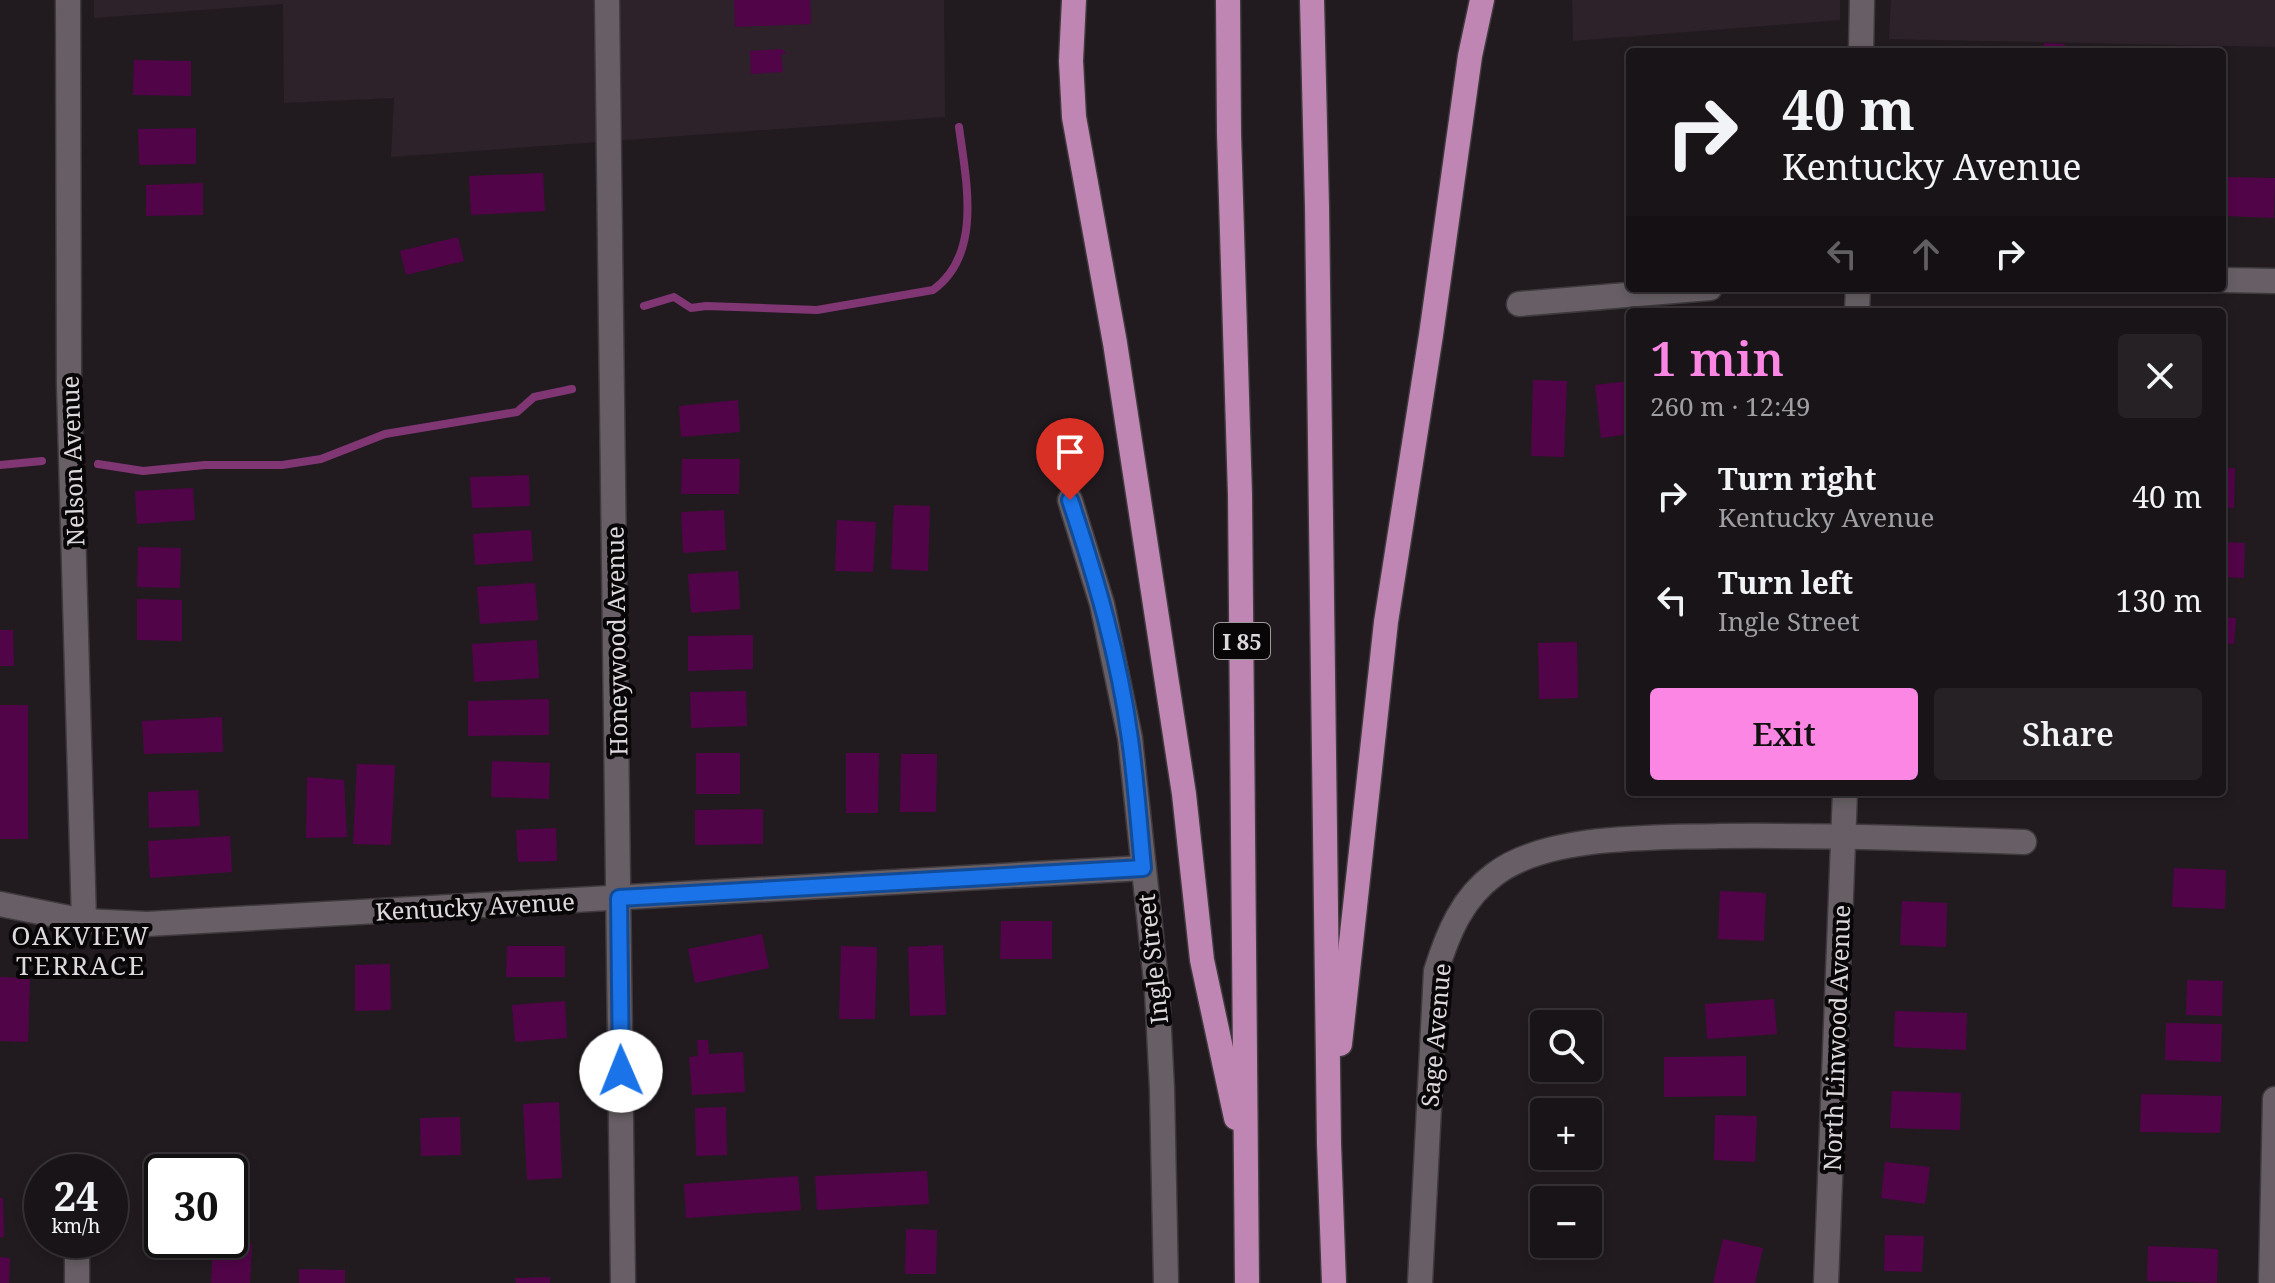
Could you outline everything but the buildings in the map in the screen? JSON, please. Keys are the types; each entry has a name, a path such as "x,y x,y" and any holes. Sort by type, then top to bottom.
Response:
{"highway":[{"path":"1058,0 1071,61"},
{"path":"1074,0 1071,61 1074,117 1115,343 1181,778 1202,960 1247,1167"},
{"name":"I 85","path":"1228,0 1240,495 1247,1283"},
{"path":"1312,0 1329,1144 1334,1283"},
{"path":"1467,0 1470,56"},
{"path":"1329,1144 1386,622 1470,56 1482,0"}],"street":[{"name":"Nelson Avenue","path":"68,0 69,385 84,921"},
{"name":"Honeywood Avenue","path":"607,0 623,1283"},
{"path":"1861,48 1862,0"},
{"path":"2226,280 2275,281"},
{"path":"1519,304 1662,292"},
{"name":"Ingle Street","path":"1070,500 1114,653 1130,738 1158,1005 1166,1283"},
{"name":"North Linwood Avenue","path":"1826,1283 1845,796"},
{"path":"1844,835 2024,842"},
{"name":"Sage Avenue","path":"1420,1283 1433,989 1447,935 1471,896 1505,868 1524,857 1556,847 1650,838 1844,835"},
{"name":"Kentucky Avenue","path":"0,904 84,921 147,924 1143,868"},
{"path":"2271,1283 2275,1099"},
{"path":"77,1258 77,1283"}],"shaded area":[{"path":"94,0 944,0 945,117 391,157 394,98 284,103 283,4 94,18"},
{"path":"1572,0 1840,0 1840,20 1573,41"},
{"path":"1891,0 2275,0 2275,47 1889,39"}],"waterway":[{"path":"644,306 674,297 691,308 817,310 933,290 949,275 965,237 967,192 959,127"},
{"path":"98,464 143,471 205,465 282,465 321,459 385,434 517,412 534,397 572,389"},
{"path":"0,465 42,461"}],"district":[{"name":"OAKVIEW TERRACE","path":"81,950"}],"route":[{"path":"621,1071 619,898 1143,868 1130,738 1114,653 1070,500"}]}
